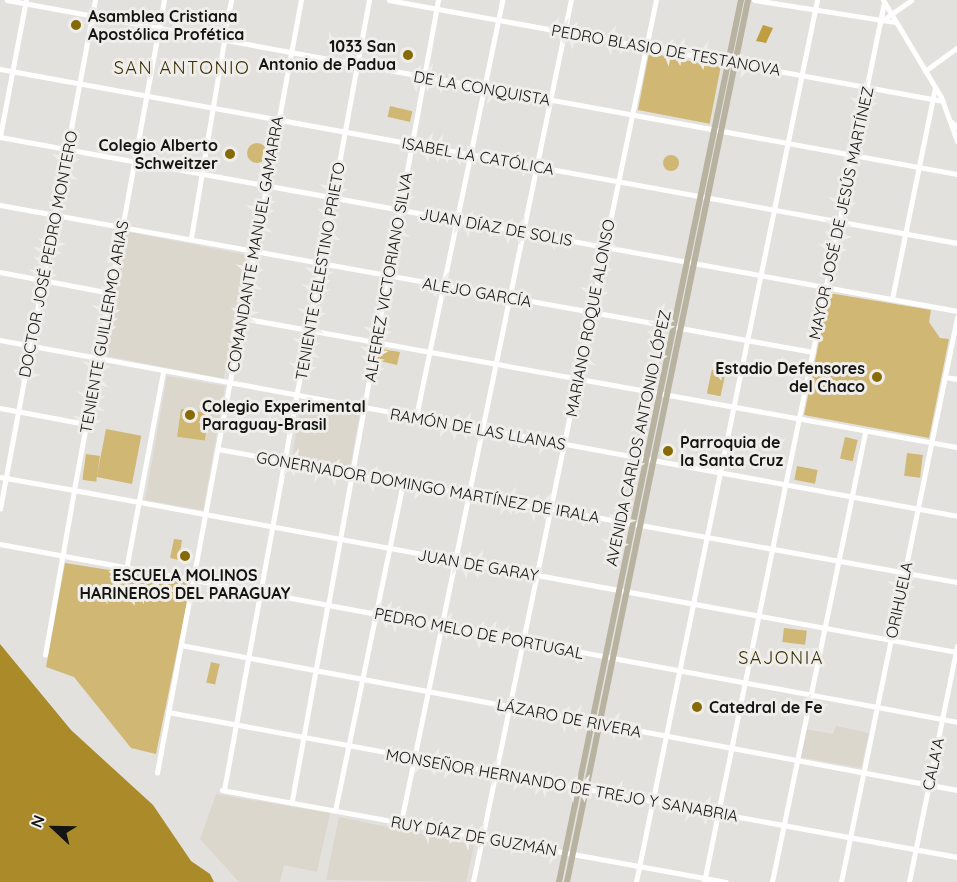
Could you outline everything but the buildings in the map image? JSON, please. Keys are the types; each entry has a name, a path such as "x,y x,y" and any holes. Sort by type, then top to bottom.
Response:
{"main road":[{"name":"AVENIDA CARLOS ANTONIO LÓPEZ","path":"732,62 741,0"},
{"name":"AVENIDA CARLOS ANTONIO LÓPEZ","path":"567,882 569,853 582,788 732,62 748,0"},
{"name":"AVENIDA CARLOS ANTONIO LÓPEZ","path":"559,882 569,853"}],"street":[{"name":"DE LA CONQUISTA","path":"7,0 26,1 291,54 957,174"},
{"name":"DOCTOR JOSÉ PEDRO MONTERO","path":"0,508 3,477 19,411 95,0"},
{"name":"TENIENTE GUILLERMO ARIAS","path":"45,655 164,0"},
{"path":"225,29 231,0"},
{"name":"COMANDANTE MANUEL GAMARRA","path":"157,772 301,0"},
{"name":"TENIENTE CELESTINO PRIETO","path":"223,790 251,658 369,0"},
{"name":"PEDRO BLASIO DE TESTANOVA","path":"389,0 943,101"},
{"name":"ALFEREZ VICTORIANO SILVA","path":"292,803 438,0"},
{"path":"416,417 502,0"},
{"path":"401,822 507,297 571,0"},
{"name":"MARIANO ROQUE ALONSO","path":"473,882 656,0"},
{"path":"754,0 880,22 895,22"},
{"path":"636,882 817,0"},
{"path":"880,22 911,0"},
{"path":"0,136 26,1"},
{"path":"884,1 955,124 957,141"},
{"name":"MAYOR JOSÉ DE JESÚS MARTÍNEZ","path":"704,880 884,1"},
{"path":"191,238 224,41"},
{"path":"925,71 957,48"},
{"name":"ISABEL LA CATÓLICA","path":"0,69 957,243"},
{"path":"892,299 935,87"},
{"name":"JUAN DÍAZ DE SOLIS","path":"0,136 134,163 457,219 957,311"},
{"name":"ALEJO GARCÍA","path":"0,206 191,238 387,276 813,352"},
{"path":"0,272 110,293"},
{"path":"242,318 957,447"},
{"name":"ORIHUELA","path":"841,882 957,318"},
{"name":"RAMÓN DE LAS LLANAS","path":"0,340 163,372 957,516"},
{"path":"126,570 163,372"},
{"path":"945,377 957,379"},
{"path":"0,408 86,424"},
{"path":"772,882 865,431"},
{"name":"GONERNADOR DOMINGO MARTÍNEZ DE IRALA","path":"218,449 838,563 957,582"},
{"name":"JUAN DE GARAY","path":"3,477 453,561 957,650"},
{"path":"335,811 374,613 403,482"},
{"name":"PEDRO MELO DE PORTUGAL","path":"0,544 126,570 374,613 957,722"},
{"name":"LÁZARO DE RIVERA","path":"181,645 957,790"},
{"name":"CALA'A","path":"909,882 957,650"},
{"name":"MONSEÑOR HERNANDO DE TREJO Y SANABRIA","path":"168,712 957,857"},
{"name":"RUY DÍAZ DE GUZMÁN","path":"223,790 639,866 704,880 726,882"}],"shaded area":[{"path":"763,25 773,28 766,43 756,41"},
{"path":"649,53 721,67 710,124 638,110"},
{"path":"390,106 412,111 410,122 388,117"},
{"path":"253,143 261,143 267,149 267,157 261,163 253,163 247,157 247,149"},
{"path":"671,155 679,163 671,171 663,163"},
{"path":"124,231 248,255 224,379 100,355"},
{"name":"Estadio Defensores del Chaco","path":"829,293 931,310 929,322 940,338 949,339 929,438 804,415"},
{"path":"381,349 400,352 397,365 376,360"},
{"path":"712,369 726,372 720,396 707,393"},
{"name":"Colegio Experimental Paraguay-Brasil","path":"167,376 225,386 203,510 145,500"},
{"path":"302,401 360,411 350,469 292,459"},
{"path":"181,409 209,413 205,441 177,437"},
{"path":"106,429 141,436 132,484 97,477"},
{"path":"845,437 858,440 853,461 840,458"},
{"path":"907,453 923,455 920,478 904,476"},
{"path":"86,454 100,456 96,482 82,480"},
{"path":"797,466 818,470 815,484 794,480"},
{"path":"174,539 182,540 179,560 170,558"},
{"path":"65,563 191,583 156,754 131,748 74,677 46,667"},
{"path":"784,628 807,631 805,645 782,642"},
{"path":"0,644 71,730 153,805 191,861 210,874 214,882 0,882"},
{"path":"211,662 220,664 215,684 206,682"},
{"path":"836,726 869,733 861,768 799,757 805,729 833,734"},
{"path":"216,794 330,813 317,872 284,865 280,882 239,882 200,839"},
{"path":"339,817 474,845 466,882 326,880"}],"place":[{"name":"Asamblea Cristiana Apostólica Profética","path":"76,25"},
{"name":"1033 San Antonio de Padua","path":"408,55"},
{"name":"Colegio Alberto Schweitzer","path":"230,154"},
{"name":"Estadio Defensores del Chaco","path":"877,377"},
{"name":"Colegio Experimental Paraguay-Brasil","path":"190,415"},
{"name":"Parroquia de la Santa Cruz","path":"668,451"},
{"name":"ESCUELA MOLINOS HARINEROS DEL PARAGUAY","path":"185,556"},
{"name":"Catedral de Fe","path":"697,707"}],"district":[{"name":"SAN ANTONIO","path":"182,68"},
{"name":"SAJONIA","path":"781,658"}]}
